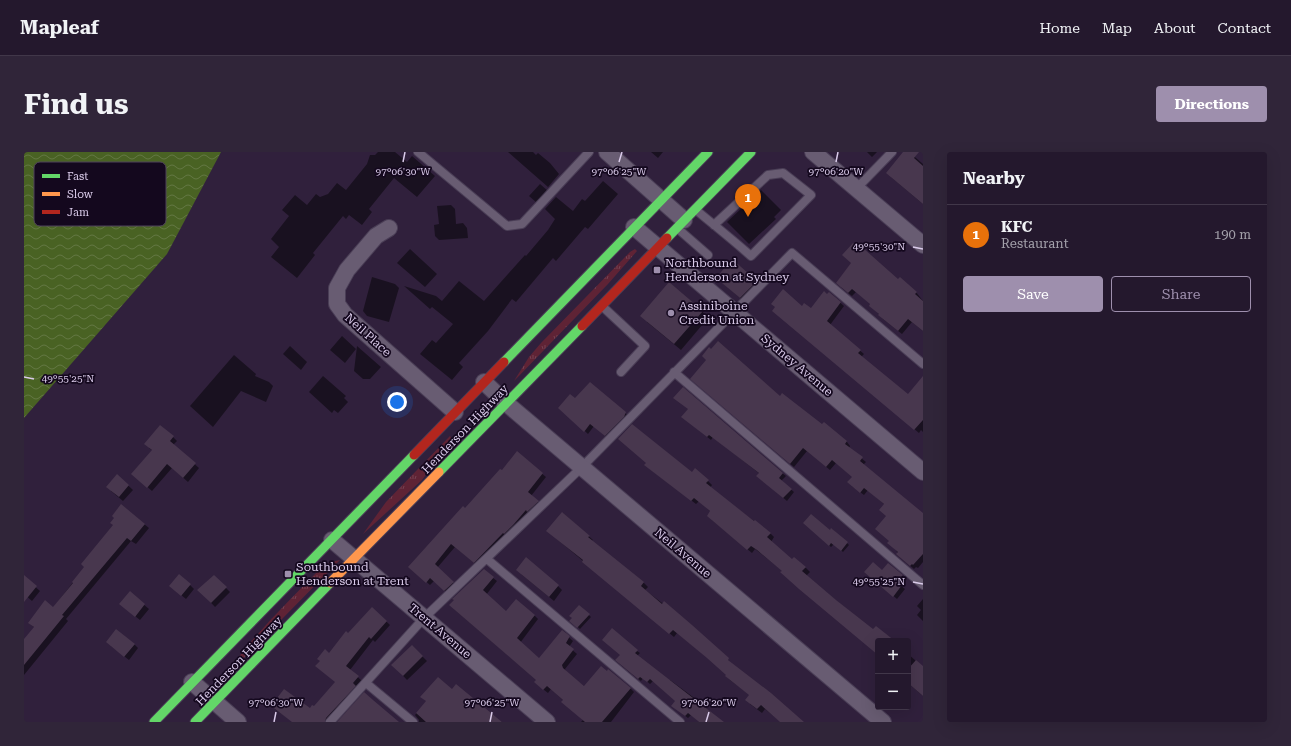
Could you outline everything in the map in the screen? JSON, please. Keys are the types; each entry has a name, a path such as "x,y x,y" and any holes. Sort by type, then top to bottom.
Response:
{"main road":[{"name":"Henderson Highway","path":"154,722 458,414 484,382 708,152"},
{"name":"Henderson Highway","path":"195,722 355,558 474,431 506,403 751,152"}],"street":[{"path":"607,152 661,199 681,224"},
{"path":"813,152 923,245"},
{"name":"Neil Place","path":"389,228 376,236 347,270 337,288 337,304 345,315 458,414"},
{"name":"Sydney Avenue","path":"634,228 923,472"},
{"name":"Neil Avenue","path":"484,382 506,403 883,722"},
{"name":"Trent Avenue","path":"332,540 547,722"},
{"path":"192,682 238,722"}],"lane":[{"path":"418,152 507,226 522,224 589,152"},
{"path":"856,189 892,152"},
{"path":"695,209 714,225 751,256 811,195 783,173 768,175 714,225"},
{"path":"681,224 708,255"},
{"path":"330,722 424,618 582,467 733,311 792,253 923,364"},
{"path":"602,305 646,346 621,372"},
{"path":"674,372 923,585"},
{"path":"487,558 680,722"},
{"path":"366,683 413,722"}],"green space":[{"path":"635,249 637,251 608,284 514,381 529,357 541,343 630,252"},
{"path":"450,436 451,438 449,444 422,480 363,534 386,502"},
{"path":"340,560 223,679 245,649 281,608 320,569 331,562"}],"water":[{"path":"24,152 221,152 167,254 24,418"}],"building":[{"path":"903,152 919,152 914,158 923,166 923,204 886,173"},
{"path":"853,243 861,250 863,248 898,279 900,277 917,292 915,294 923,301 923,331 908,319 898,331 878,315 879,314 869,306 870,304 852,289 848,293 836,283 851,263 842,255"},
{"path":"732,259 757,281 740,298 716,278"},
{"name":"Assiniboine Credit Union","path":"669,282 703,311 674,344 640,316"},
{"path":"783,289 802,306 804,303 811,308 824,291 827,294 829,292 841,302 827,321 861,350 858,353 908,394 923,376 923,420 914,430 772,311 775,307 771,304"},
{"path":"718,341 780,396 782,393 822,424 824,422 847,441 845,444 863,457 860,461 923,513 923,554 913,565 912,564 910,566 896,554 898,552 887,543 889,541 875,529 886,516 879,510 884,504 864,488 860,493 847,482 852,477 832,460 826,467 803,448 790,464 690,379 706,360 702,356 709,347 711,349"},
{"path":"590,382 626,412 624,417 605,436 590,424 584,432 558,408 570,394 575,398"},
{"path":"683,387 783,473 779,478 792,489 783,498 756,476 759,473 709,435 707,437 681,417 688,409 673,398"},
{"path":"632,424 692,472 695,468 709,480 706,483 771,533 767,537 792,559 794,557 806,567 802,571 873,629 876,626 891,638 875,638 875,652 799,589 780,572 782,571 757,550 751,546 747,550 707,516 710,511 694,498 691,501 644,465 646,463 618,439"},
{"path":"160,425 174,436 170,441 196,463 183,478 167,464 147,488 131,474 152,450 144,444"},
{"path":"517,451 543,473 528,492 539,501 527,512 526,510 514,524 504,534 503,533 474,563 451,544 435,564 454,582 444,591 430,578 426,583 408,567 463,506 465,508 500,469 502,470"},
{"path":"117,474 129,485 119,497 106,487"},
{"path":"121,504 145,524 131,541 127,538 62,615 64,616 24,665 24,639 34,627 28,623 45,600 53,607 73,583 72,582 84,567 81,564 113,525 110,523 114,518 112,516"},
{"path":"562,512 590,536 588,537 644,582 641,586 662,604 664,601 729,658 728,660 771,693 804,722 780,722 761,705 757,709 745,700 749,695 725,676 726,675 707,658 673,630 669,634 582,562 583,560 546,531"},
{"path":"811,514 830,530 831,528 848,542 841,551 831,543 829,546 803,523"},
{"path":"526,557 559,585 549,597 516,570"},
{"path":"873,562 882,570 888,563 903,575 897,581 902,585 893,597 864,572"},
{"path":"484,569 494,577 483,590 506,611 516,599 535,615 517,638 539,658 562,630 570,636 566,643 574,649 562,665 563,668 584,686 601,666 607,671 608,669 631,688 602,722 585,722 561,702 563,700 547,686 543,690 534,682 536,680 449,605 454,600 452,599"},
{"path":"179,574 191,584 181,596 169,586"},
{"path":"24,575 37,586 24,602"},
{"path":"214,575 227,587 211,603 197,590"},
{"path":"130,591 145,604 135,617 119,604"},
{"path":"579,605 590,614 577,628 569,621 572,618 569,616"},
{"path":"372,607 387,621 371,639 369,637 346,666 359,676 353,683 356,686 326,718 325,722 292,722 271,706 284,689 310,708 312,705 314,706 335,682 315,666 320,661 317,659 325,649 329,653 346,631 348,633"},
{"path":"612,628 638,650 635,653 724,722 699,722 688,713 685,716 671,706 675,701 650,679 647,682 640,677 638,679 615,660 620,655 602,640"},
{"path":"116,629 135,644 124,657 106,642"},
{"path":"412,645 423,656 403,676 391,665"},
{"path":"916,660 923,666 923,696 911,686 911,666"},
{"path":"438,677 452,689 456,684 502,722 426,722 416,713 426,701 420,697"},
{"path":"364,692 373,700 399,722 337,722"}],"traffic: fast":[{"path":"504,362 708,152"},
{"path":"667,238 751,152"},
{"path":"439,472 582,326"},
{"path":"154,722 414,455"},
{"path":"195,722 330,583"}],"traffic: slow":[{"path":"330,583 439,472"}],"traffic: jam":[{"path":"582,326 667,238"},
{"path":"414,455 504,362"}],"place":[{"name":"KFC","path":"748,217"},
{"name":"Northbound Henderson at Sydney","path":"657,270"},
{"name":"Assiniboine Credit Union","path":"671,313"},
{"name":"Southbound Henderson at Trent","path":"288,574"}]}
